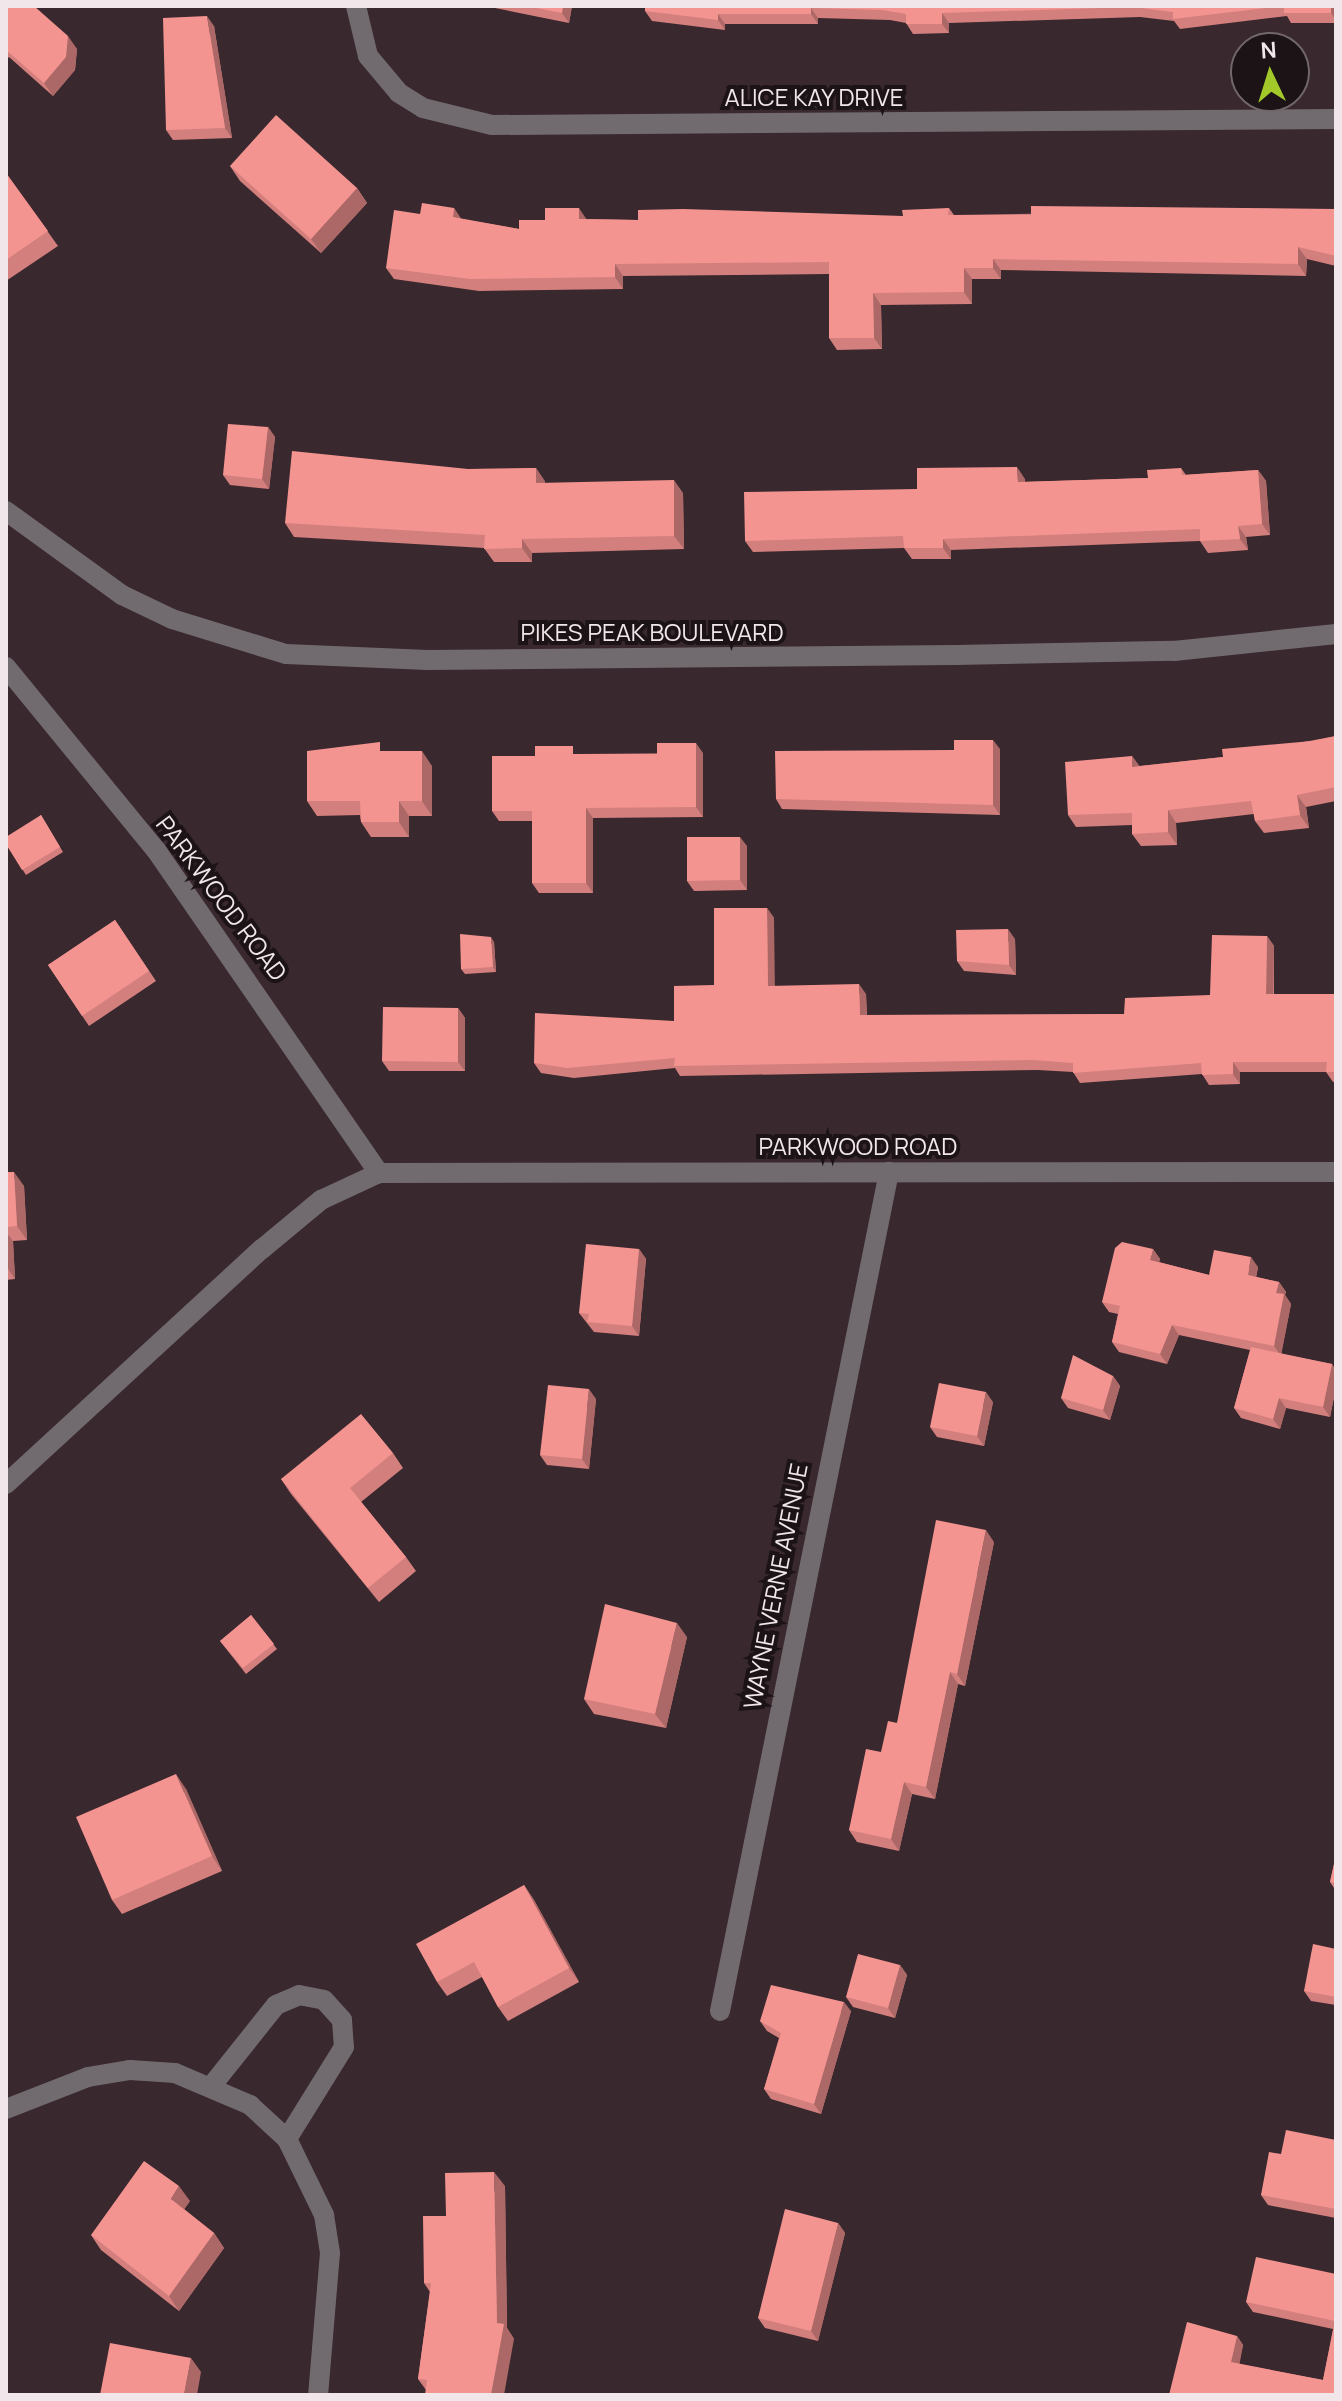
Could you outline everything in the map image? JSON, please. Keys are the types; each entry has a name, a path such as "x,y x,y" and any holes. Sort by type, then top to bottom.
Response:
{"street":[{"name":"ALICE KAY DRIVE","path":"356,6 368,56 399,93 438,114 492,125 1336,119"},
{"name":"PIKES PEAK BOULEVARD","path":"6,511 122,595 172,619 286,654 428,660 972,655 1174,651 1336,634"},
{"name":"PARKWOOD ROAD","path":"6,667 156,850 379,1173"},
{"name":"WAYNE VERNE AVENUE","path":"720,2011 889,1172"},
{"name":"PARKWOOD ROAD","path":"6,1484 262,1249 321,1200 379,1173 1336,1172"},
{"path":"213,2084 276,2005 299,1995 324,2000 342,2020 344,2047 287,2139"},
{"path":"6,2109 130,2070 213,2084 287,2139 312,2178 330,2253 318,2395"}],"building":[{"path":"6,6 34,6 68,36 66,57 44,83 6,50"},
{"path":"526,6 563,6 562,13"},
{"path":"645,6 1283,6 1173,19 1173,12 1133,7 942,13 942,24 906,24 906,14 883,10 811,8 811,14 718,14 718,20 645,11"},
{"path":"1284,6 1331,6 1331,13 1284,13"},
{"path":"207,16 225,128 166,130 163,18"},
{"path":"276,115 357,188 311,239 230,166"},
{"path":"6,173 48,231 6,260"},
{"path":"422,203 454,208 453,217 519,229 519,220 545,220 545,208 579,208 579,219 638,220 638,210 683,209 903,216 902,210 949,208 948,215 1031,215 1031,206 1336,209 1336,256 1298,247 1298,264 993,259 993,268 964,268 964,292 873,293 874,338 829,338 829,262 615,264 615,277 470,279 386,268 394,210 420,214"},
{"path":"228,424 268,427 262,479 223,475"},
{"path":"292,451 468,469 536,468 536,483 674,480 674,536 522,539 522,548 484,549 485,535 285,523"},
{"path":"1017,467 1018,482 1148,478 1147,470 1181,468 1182,475 1258,470 1262,524 1238,526 1240,539 1200,541 1200,529 943,539 943,548 904,548 903,536 745,541 744,492 917,489 917,468"},
{"path":"1336,736 1336,787 1297,795 1300,815 1255,821 1251,801 1168,810 1168,832 1132,834 1132,813 1068,815 1065,762 1132,756 1132,767 1223,757 1222,749"},
{"path":"954,740 993,740 993,805 776,799 775,751 954,750"},
{"path":"380,742 380,751 422,751 422,801 399,801 399,822 361,822 360,801 307,801 307,751"},
{"path":"657,743 696,743 696,807 586,808 586,883 532,883 532,811 492,811 492,756 535,756 535,746 573,746 573,754 657,754"},
{"path":"41,815 60,847 22,870 6,844 6,837"},
{"path":"687,837 740,837 740,880 687,881"},
{"path":"714,908 767,908 768,986 859,984 860,1015 1124,1014 1125,998 1210,995 1212,935 1267,936 1266,994 1336,994 1336,1072 1326,1072 1327,1062 1233,1062 1233,1074 1202,1075 1201,1063 1073,1073 1073,1063 1032,1060 674,1066 675,1058 567,1068 534,1063 535,1013 674,1021 674,986 714,985"},
{"path":"115,920 149,971 82,1016 48,965"},
{"path":"1008,929 1009,965 957,961 956,930"},
{"path":"460,934 491,937 493,967 461,969"},
{"path":"383,1007 458,1008 458,1062 382,1061"},
{"path":"6,1172 14,1172 17,1226 6,1227"},
{"path":"1122,1242 1153,1249 1150,1260 1209,1275 1214,1250 1251,1257 1248,1275 1279,1282 1276,1293 1284,1294 1274,1346 1172,1325 1160,1354 1112,1342 1120,1306 1102,1302 1115,1248"},
{"path":"586,1244 639,1249 632,1326 587,1322 589,1314 579,1313"},
{"path":"1251,1347 1332,1364 1323,1407 1279,1398 1273,1419 1234,1408"},
{"path":"1073,1355 1113,1376 1103,1410 1061,1398"},
{"path":"939,1383 986,1392 977,1436 930,1427"},
{"path":"548,1385 589,1389 582,1459 540,1455"},
{"path":"361,1414 393,1453 350,1488 406,1557 368,1588 281,1479"},
{"path":"936,1520 986,1530 957,1674 950,1672 926,1787 904,1782 891,1839 849,1830 866,1749 881,1752 888,1721 897,1723"},
{"path":"605,1604 677,1623 655,1714 584,1699"},
{"path":"251,1615 274,1644 243,1668 220,1641"},
{"path":"176,1774 212,1856 112,1900 76,1817"},
{"path":"1336,1855 1336,1883 1330,1882"},
{"path":"524,1885 569,1968 498,2007 474,1962 437,1982 416,1944"},
{"path":"1313,1944 1336,1949 1336,1997 1304,1991"},
{"path":"858,1954 900,1965 888,2008 846,1997"},
{"path":"771,1985 844,2002 814,2104 764,2089 781,2033 760,2021"},
{"path":"1286,2130 1336,2140 1336,2209 1261,2195 1269,2152 1281,2154"},
{"path":"144,2161 179,2186 171,2199 214,2233 169,2296 91,2235"},
{"path":"494,2172 497,2323 504,2324 491,2395 425,2395 427,2380 418,2379 431,2283 424,2283 423,2216 446,2216 445,2173"},
{"path":"785,2209 838,2223 811,2331 758,2318"},
{"path":"1256,2257 1336,2274 1336,2395 1169,2395 1187,2322 1237,2336 1231,2362 1323,2380 1335,2321 1246,2302"},
{"path":"110,2343 191,2358 184,2395 100,2395"}]}
